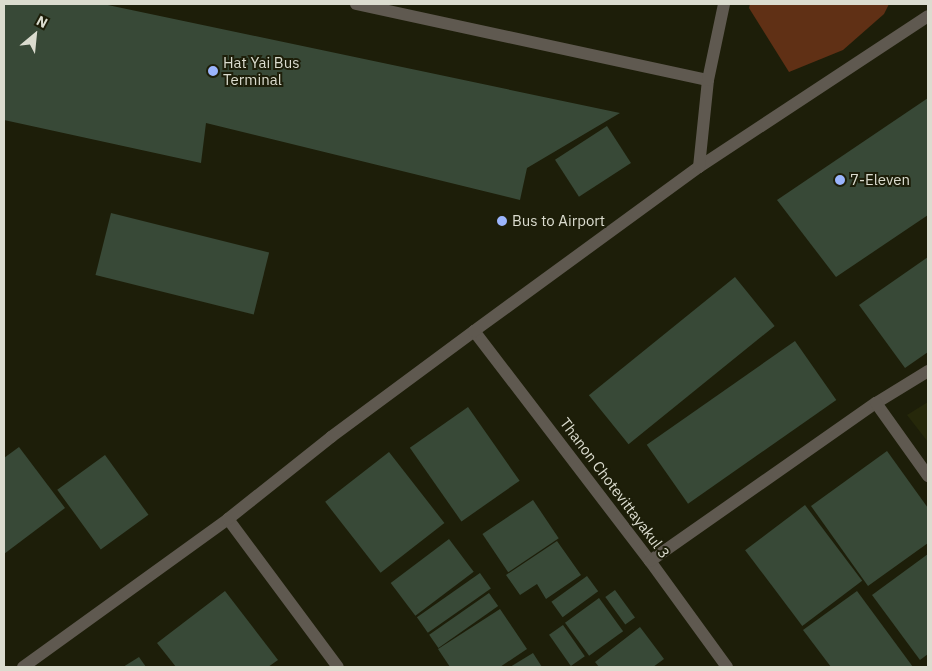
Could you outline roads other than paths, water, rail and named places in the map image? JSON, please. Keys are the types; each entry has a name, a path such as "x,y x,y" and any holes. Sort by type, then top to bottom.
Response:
{"street":[{"path":"356,4 399,8 708,80"},
{"path":"699,167 708,80 724,4"},
{"path":"23,667 228,519 331,437 699,167 928,16"},
{"name":"Thanon Chotevittayakul 3","path":"474,331 650,561 727,667"},
{"path":"650,561 876,404 928,371"},
{"path":"876,404 928,476"},
{"path":"228,519 338,667"}],"place":[{"name":"Hat Yai Bus Terminal","path":"213,71"},
{"name":"7-Eleven","path":"840,180"},
{"name":"Bus to Airport","path":"502,221"}]}
